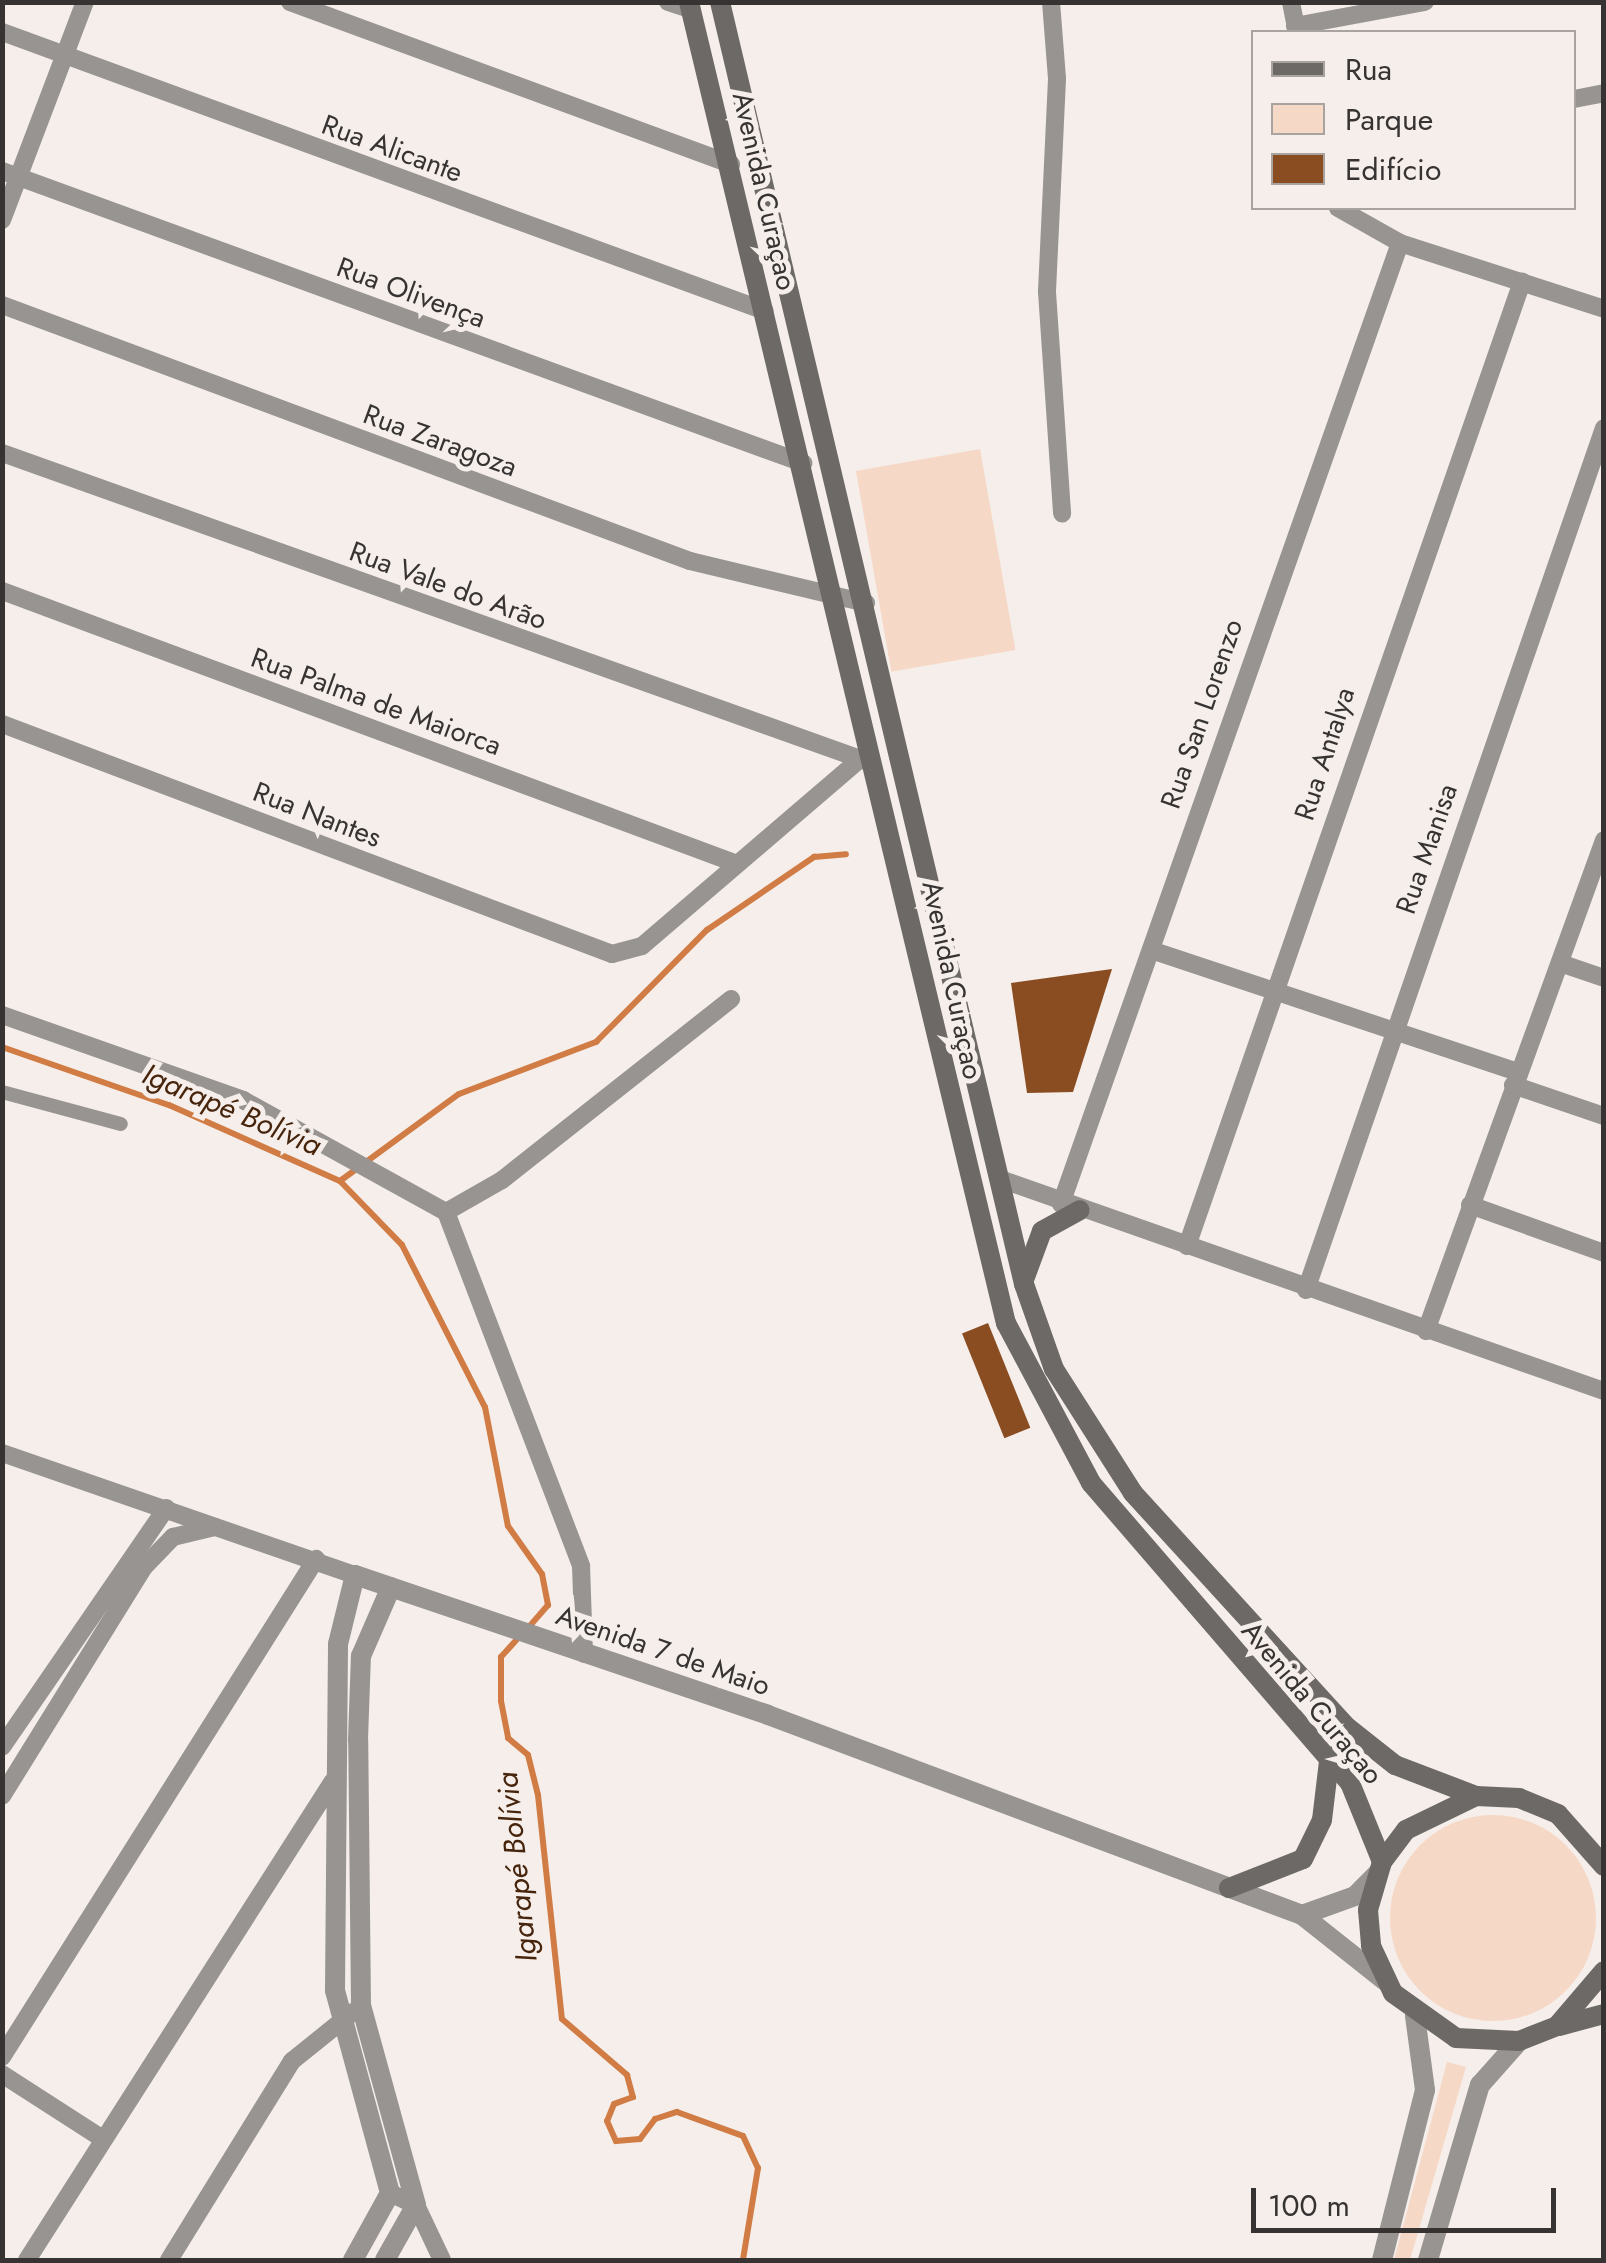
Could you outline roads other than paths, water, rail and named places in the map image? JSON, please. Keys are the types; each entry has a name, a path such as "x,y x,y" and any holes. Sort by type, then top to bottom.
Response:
{"main road":[{"name":"Avenida Curaçao","path":"720,2 954,970 1024,1284 1054,1369 1133,1492 1371,1749 1476,1796"},
{"name":"Avenida Curaçao","path":"691,6 839,603 868,762 922,970 988,1267 1048,1414 1140,1545 1363,1805 1379,1868"},
{"path":"922,970 954,970"},
{"path":"1024,1284 1042,1231 1070,1207"},
{"path":"1230,1888 1303,1859 1322,1820 1329,1761"},
{"path":"1604,1866 1558,1814 1519,1798 1476,1796 1438,1807 1379,1868 1370,1928 1384,1980 1415,2016 1456,2038 1519,2041 1604,2014"},
{"path":"1557,2026 1604,1971"}],"street":[{"path":"2,220 11,174 85,2"},
{"path":"290,2 731,164"},
{"path":"668,2 691,6"},
{"path":"1051,2 1057,80 1046,292 1062,512"},
{"path":"1291,2 1296,29 1425,2"},
{"name":"Rua Alicante","path":"2,32 765,311"},
{"path":"1576,99 1604,93"},
{"name":"Rua Olivença","path":"11,174 803,463"},
{"path":"1342,210 1400,243 1604,309"},
{"name":"Rua San Lorenzo","path":"1070,1207 1150,950 1400,243"},
{"name":"Rua Antalya","path":"1186,1246 1522,282"},
{"name":"Rua Zaragoza","path":"2,306 674,555 839,603 866,603"},
{"name":"Rua Manisa","path":"1306,1290 1604,428"},
{"name":"Rua Vale do Arão","path":"2,454 868,762"},
{"name":"Rua Palma de Maiorca","path":"2,592 732,862"},
{"name":"Rua Nantes","path":"2,724 612,954 642,946 732,862"},
{"path":"732,862 868,762"},
{"path":"1426,1331 1604,840"},
{"path":"1150,950 1394,1032 1604,1116"},
{"path":"1560,963 1604,978"},
{"path":"446,1212 502,1180 730,998"},
{"path":"2,1015 244,1100 446,1212 581,1566 584,1654"},
{"path":"2,1092 121,1124"},
{"path":"1003,1180 1306,1290 1604,1390"},
{"path":"1470,1205 1604,1253"},
{"path":"2,1476 8,1455"},
{"name":"Avenida 7 de Maio","path":"8,1455 494,1622 1302,1915 1384,1980"},
{"path":"2,1746 166,1508"},
{"path":"2,1796 158,1549 220,1526"},
{"path":"2,2057 316,1559"},
{"path":"352,2260 390,2193 338,2024 334,1782 338,1644 355,1574"},
{"path":"391,1587 361,1656 361,2006 416,2205 442,2260"},
{"path":"27,2260 334,1782"},
{"path":"1302,1915 1355,1896 1379,1868"},
{"path":"168,2260 292,2061 361,2006"},
{"path":"1382,2260 1425,2090 1415,2016"},
{"path":"1428,2260 1480,2086 1519,2041"},
{"path":"2,2074 103,2139"},
{"path":"390,2193 416,2205"},
{"path":"385,2260 416,2205"}],"waterway":[{"path":"340,1181 459,1094 596,1042 707,930 814,857 846,854"},
{"name":"Igarapé Bolívia","path":"2,1047 169,1105 340,1181 402,1245 485,1407 508,1526 542,1574 548,1605 528,1628"},
{"name":"Igarapé Bolívia","path":"519,1637 501,1657 501,1701 508,1738 528,1755 538,1795 562,2019 627,2075 633,2097 614,2104 607,2121 616,2141 640,2139 655,2119 677,2112 743,2136 758,2168 743,2260"}]}
